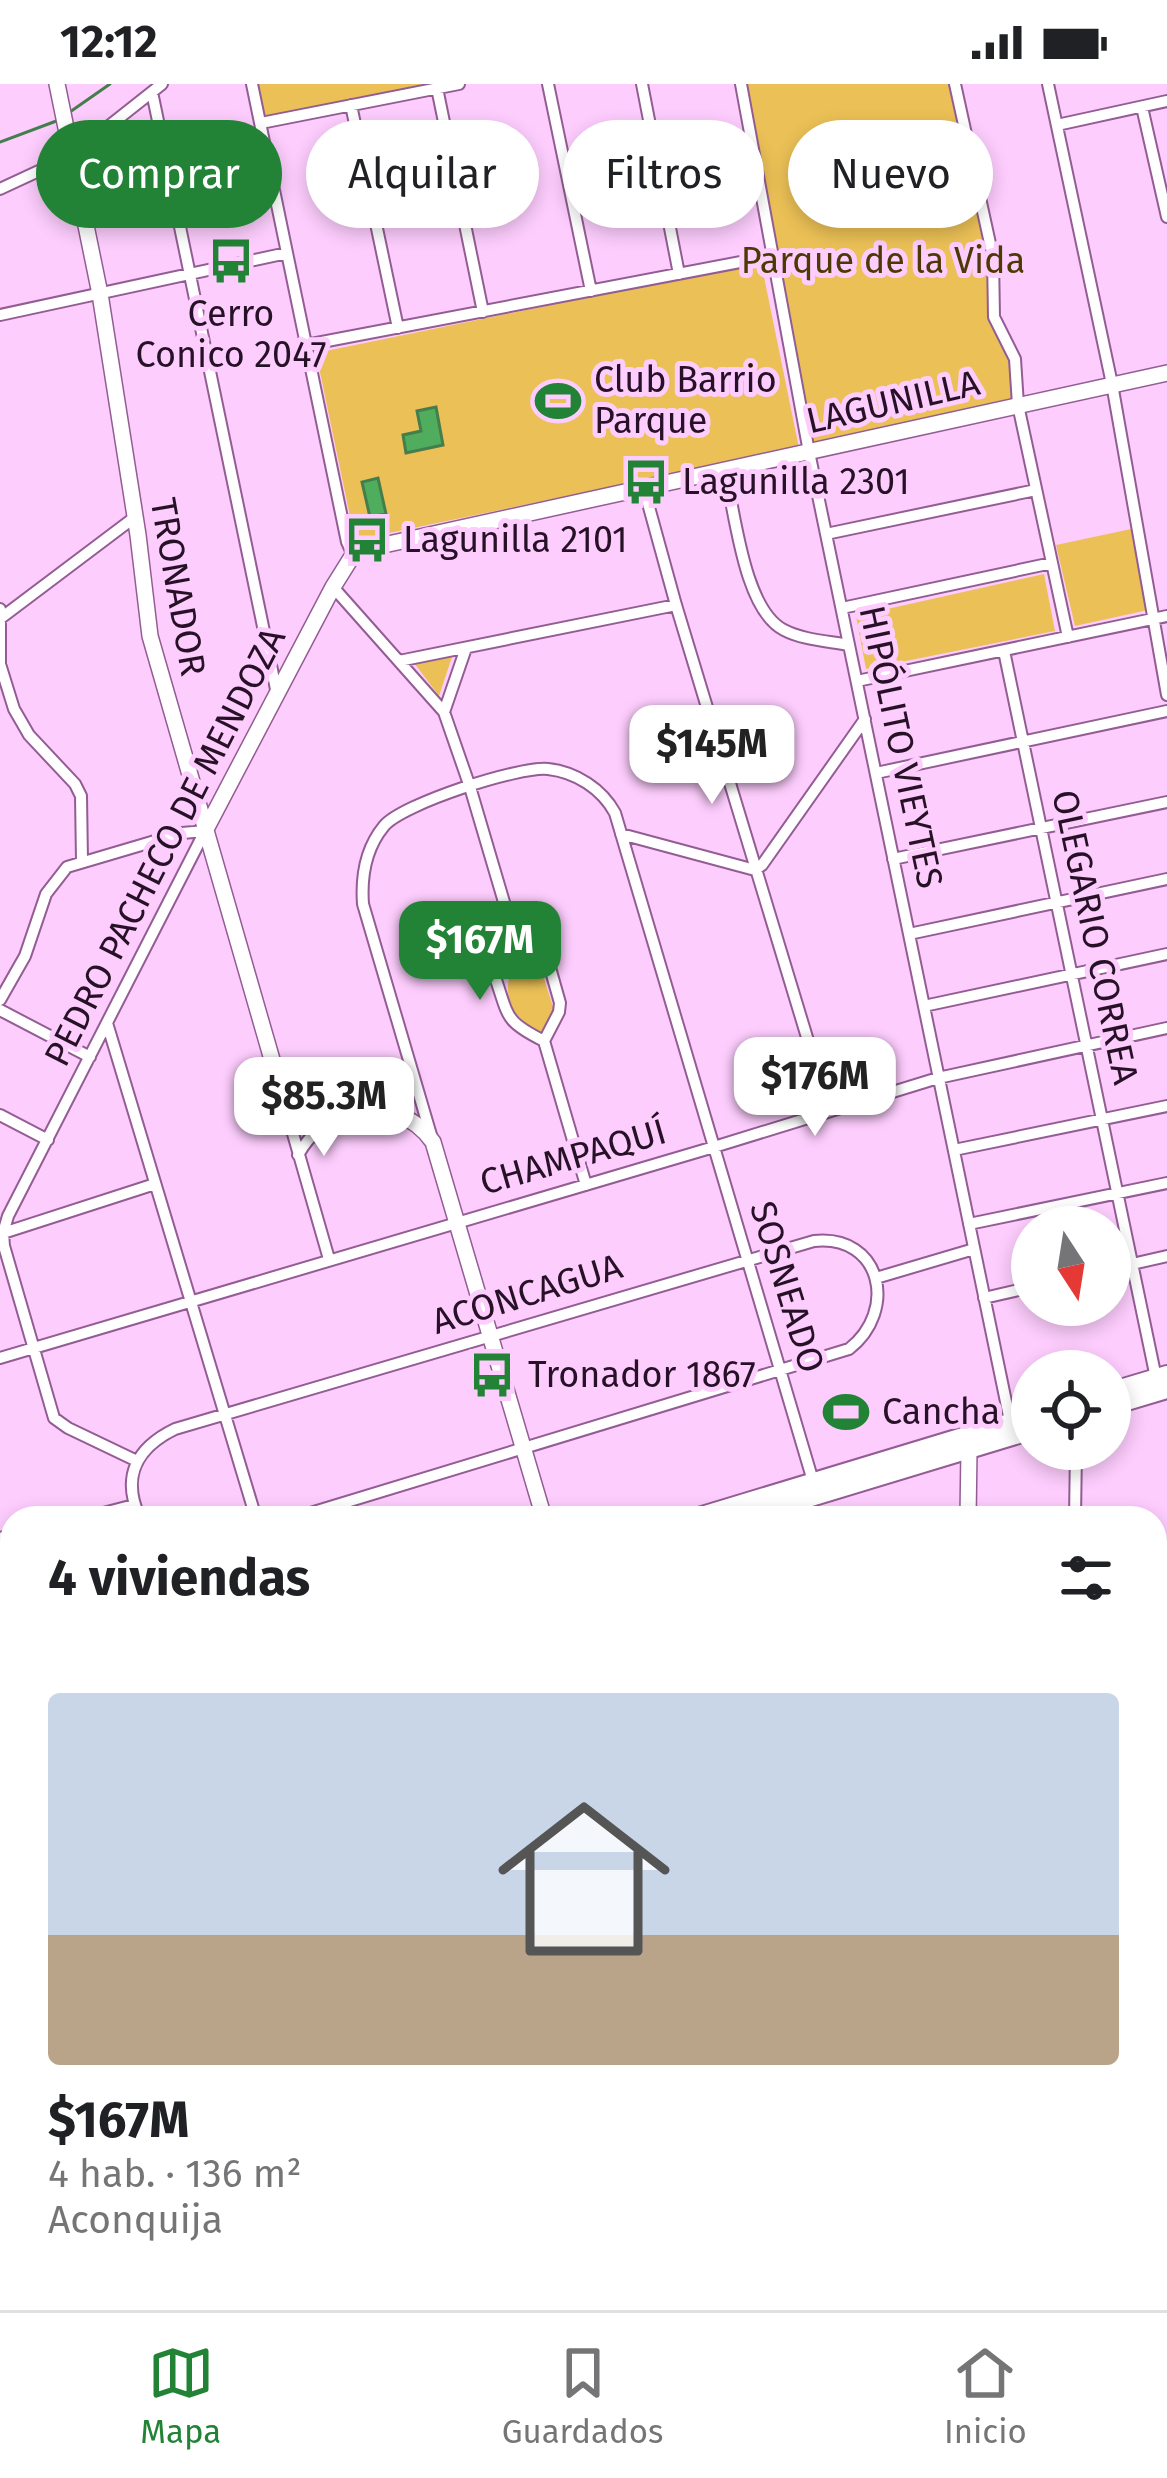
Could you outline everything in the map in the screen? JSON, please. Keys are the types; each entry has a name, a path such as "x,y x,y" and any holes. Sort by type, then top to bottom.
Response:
{"main road":[{"name":"TRONADOR","path":"57,84 64,120"},
{"name":"TRONADOR","path":"86,228 150,636 275,1070"},
{"name":"LAGUNILLA","path":"353,555 1167,373"},
{"name":"PEDRO PACHECO DE MENDOZA","path":"205,831 353,555"},
{"path":"275,1070 305,1102 321,1108 401,1114 433,1142 541,1506"},
{"path":"1131,1387 1163,1380"},
{"path":"1131,1396 1163,1380"},
{"path":"731,1506 1010,1421"},
{"path":"785,1506 1011,1437"},
{"path":"968,1506 969,1450"}],"street":[{"path":"252,84 260,120"},
{"path":"276,120 459,84"},
{"path":"548,84 591,291"},
{"path":"643,84 680,274"},
{"name":"HIPÓLITO VIEYTES","path":"741,84 809,452 1010,1421"},
{"path":"955,84 993,257 994,317 1016,359 1018,405 1068,637"},
{"path":"1048,84 1161,618 1167,694"},
{"path":"116,120 157,88 190,275 277,695"},
{"path":"437,88 483,311"},
{"path":"1057,125 1167,101"},
{"path":"351,105 398,328"},
{"path":"1142,107 1167,217"},
{"path":"0,189 36,172"},
{"path":"282,228 353,555"},
{"path":"0,315 287,253"},
{"path":"306,345 772,256"},
{"path":"725,471 752,591 766,615 798,635 850,645"},
{"path":"644,489 829,1110"},
{"path":"826,535 1036,490"},
{"path":"1,618 135,518"},
{"path":"842,608 1052,563"},
{"path":"333,587 444,712 514,936 546,959 560,1003 544,1041 586,1184"},
{"path":"399,662 676,605"},
{"path":"0,609 0,665 8,694 21,723 79,790 82,860"},
{"path":"857,681 1161,618"},
{"path":"444,712 466,648"},
{"name":"OLEGARIO CORREA","path":"1004,651 1132,1264 1163,1380"},
{"path":"876,773 1167,711"},
{"path":"755,870 865,719"},
{"name":"SOSNEADO","path":"414,1079 363,904 364,866 383,826 394,816 470,787 531,770 567,773 604,796 615,813 813,1481"},
{"path":"893,859 1167,802"},
{"path":"0,1000 22,964 50,886 67,867 182,833 205,831"},
{"name":"PEDRO PACHECO DE MENDOZA","path":"2,1234 205,831"},
{"path":"621,834 755,870"},
{"path":"909,934 1167,879"},
{"path":"514,936 495,977 511,1020 544,1041"},
{"path":"924,1006 1167,954"},
{"path":"0,1010 90,1057"},
{"path":"107,1023 252,1506"},
{"name":"CHAMPAQUÍ","path":"0,1358 938,1078 1167,1028"},
{"path":"275,1070 328,1259"},
{"path":"298,1155 324,1124 362,1111 414,1079 433,1142"},
{"path":"954,1150 1167,1106"},
{"path":"0,1115 48,1140"},
{"path":"969,1224 1167,1183"},
{"path":"130,1506 137,1462 54,1418 2,1234 155,1184"},
{"name":"ACONCAGUA","path":"137,1462 156,1438 175,1429 814,1241 838,1241 857,1252 876,1278"},
{"path":"333,1506 848,1349 868,1330 874,1316 879,1291 876,1278 974,1249"},
{"path":"1132,1264 1167,1256"},
{"path":"984,1298 1011,1292"},
{"path":"969,1450 976,1431"},
{"path":"1075,1506 1076,1470"}],"green space":[{"path":"252,84 459,84 276,120 260,120"},
{"name":"Parque de la Vida","path":"741,84 955,84 963,120 788,120 788,228 987,228 993,257 993,307 1010,345 1018,405 809,452 764,208 764,120 748,120"},
{"name":"Club Barrio Parque","path":"761,262 799,448 355,540 316,353"},
{"path":"1131,529 1148,610 1075,626 1056,545"},
{"path":"1044,574 1055,631 866,669 856,616"},
{"path":"452,657 439,696 415,664"},
{"path":"517,952 541,969 554,1010 540,1033 519,1017 509,998"}],"shaded area":[{"path":"436,407 443,445 406,453 403,435 421,431 417,411"},
{"path":"378,478 386,514 370,517 362,482"}],"waterway":[{"path":"67,114 110,84"},
{"path":"0,142 36,129"}],"place":[{"name":"Cerro Conico 2047","path":"231,261"},
{"name":"Club Barrio Parque","path":"558,401"},
{"name":"Lagunilla 2301","path":"646,482"},
{"name":"Lagunilla 2101","path":"367,540"},
{"name":"Tronador 1867","path":"492,1375"},
{"name":"Cancha","path":"846,1412"}]}
